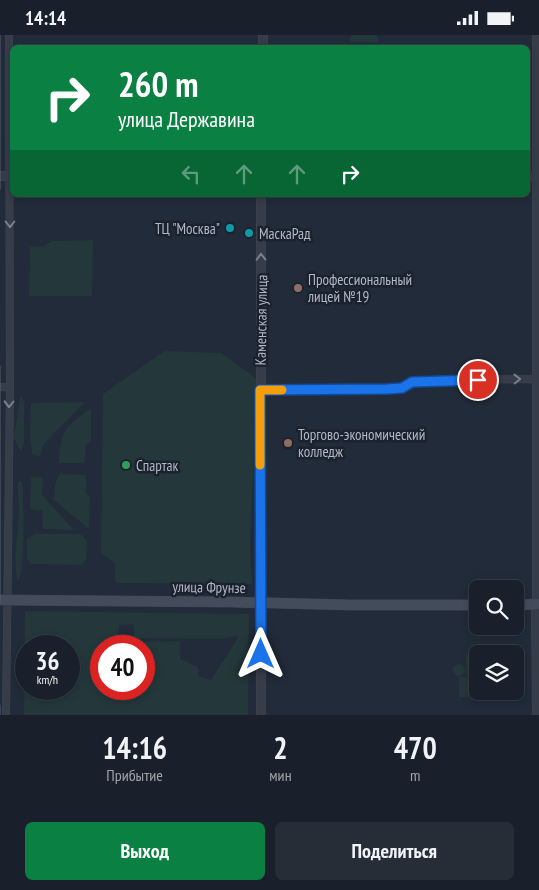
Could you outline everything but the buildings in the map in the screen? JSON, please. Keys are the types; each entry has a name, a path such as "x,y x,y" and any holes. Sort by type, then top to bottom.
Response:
{"main road":[{"name":"улица Фрунзе","path":"3,600 469,605"},
{"path":"524,605 538,604"}],"street":[{"path":"9,35 10,82"},
{"path":"536,35 534,177 537,284 536,379 538,400 537,715"},
{"path":"6,715 3,600 10,387 12,197"},
{"name":"Каменская улица","path":"260,715 262,603 261,197"},
{"path":"260,390 341,391 402,388 412,382 439,380 536,379"},
{"path":"0,387 10,387"}],"shaded area":[{"path":"353,35 375,35 378,37 378,43 350,42 350,37"},
{"path":"93,240 92,296 29,296 30,247 44,246 52,241"},
{"name":"Спартак","path":"164,351 221,353 257,379 250,546 252,584 117,583 115,579 115,563 101,553 103,394"},
{"path":"20,396 24,401 24,442 21,452 14,438"},
{"path":"85,402 46,442 42,447 40,457 32,454 30,434 31,403"},
{"path":"91,408 91,441 86,445 84,463 59,463 61,443 66,430 75,420"},
{"path":"59,474 86,475 86,494 90,497 89,529 54,500 55,485"},
{"path":"31,477 43,478 42,495 74,530 43,529 42,511 30,509"},
{"path":"21,480 24,522 21,574 18,582 15,557 19,514 18,482"},
{"path":"34,534 80,534 87,541 86,560 81,565 30,564 27,558 27,539"},
{"path":"25,611 249,614 248,715 24,715 24,700 80,700 80,635 25,635"},
{"path":"466,654 469,654 469,676 465,676"},
{"path":"459,664 465,670 459,676 453,670"},
{"path":"459,677 469,677 469,697 459,697"}],"tram line":[{"path":"0,35 0,189"},
{"path":"0,366 0,603"},
{"path":"0,705 0,715"}],"slow traffic":[{"path":"260,465 260,390 282,390"}],"place":[{"name":"ТЦ \"Москва\"","path":"230,228"},
{"name":"МаскаРад","path":"249,233"},
{"name":"Профессиональный лицей №19","path":"298,288"},
{"name":"Торгово-экономический колледж","path":"288,443"},
{"name":"Спартак","path":"126,465"}],"route":[{"path":"261,654 260,390 341,391 387,389 402,388 412,382 478,380"}]}
